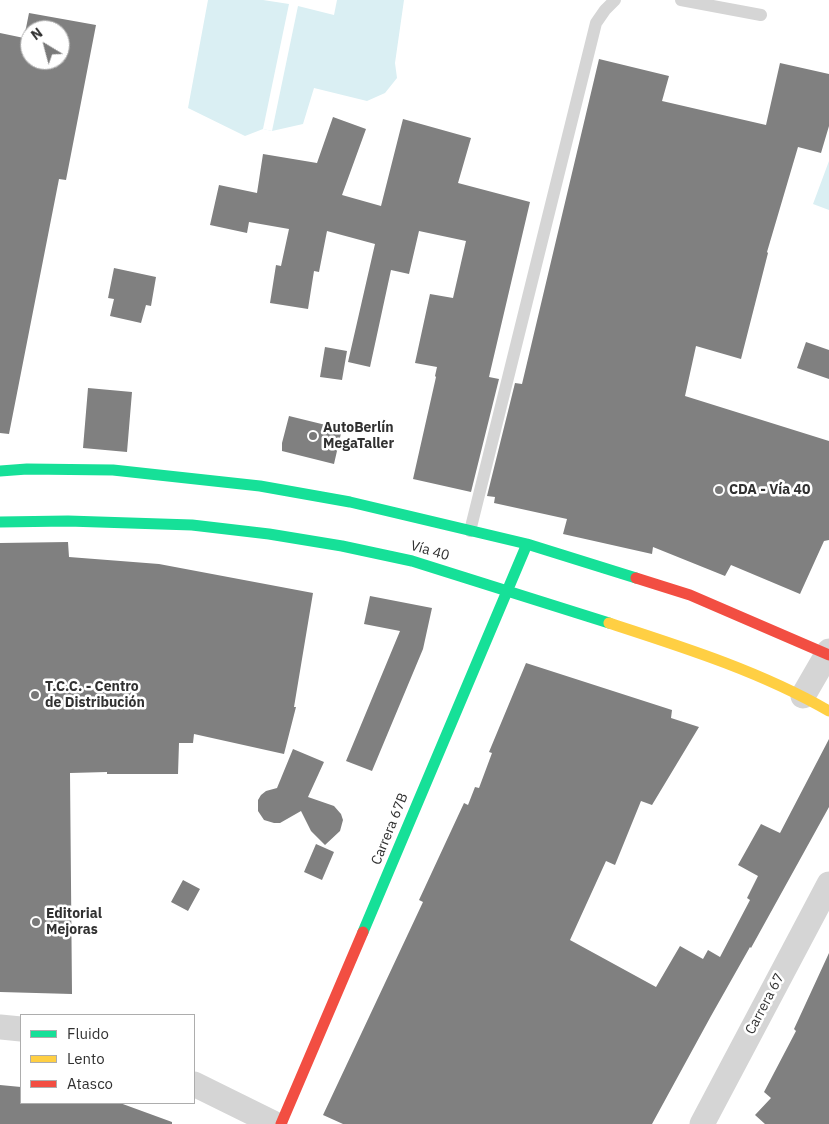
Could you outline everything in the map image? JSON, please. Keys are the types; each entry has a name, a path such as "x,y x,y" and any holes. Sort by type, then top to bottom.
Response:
{"main road":[{"name":"Vía 40","path":"0,471 27,469 113,470 260,486 350,502 527,544 690,595 828,653"},
{"name":"Vía 40","path":"0,522 68,521 192,525 269,534 342,546 412,561 692,650 803,696 829,711"},
{"name":"Carrera 67B","path":"281,1124 366,928 415,806 527,544"}],"street":[{"path":"803,696 828,653"},
{"name":"Carrera 67","path":"702,1124 829,884"},
{"path":"0,1027 20,1029"},
{"path":"195,1084 276,1124"}],"lane":[{"path":"470,530 596,23 614,0"},
{"path":"681,0 761,15"}],"shaded area":[{"path":"208,0 404,0 395,63 397,78 385,93 367,101 314,88 303,124 272,131 263,129 245,136 188,108"},
{"path":"829,161 829,210 813,204"}],"pier":[{"path":"263,0 337,0 334,15 298,6 272,131 263,129 289,4"}],"building":[{"path":"29,13 68,20 28,20"},
{"path":"70,20 96,25 66,180 59,179 9,434 0,433 0,33 20,37 20,70 70,70"},
{"path":"599,59 669,76 662,101 766,125 780,63 829,74 829,126 821,153 798,147 767,252 741,359 696,346 685,396 829,441 829,540 824,541 800,594 731,565 725,576 653,547 652,554 563,534 567,519 494,503 495,497 487,496 515,383 522,384"},
{"path":"333,117 366,129 342,195 381,206 403,119 471,138 458,183 530,202 489,377 499,379 471,492 413,479 437,367 415,363 430,294 453,298 466,241 419,231 409,274 391,270 370,367 348,362 375,244 327,231 319,272 314,271 308,309 270,303 276,265 281,266 289,229 249,222 247,233 210,225 219,185 257,193 263,154 317,163"},
{"path":"114,268 156,277 151,306 146,305 141,323 110,316 114,299 108,298"},
{"path":"806,342 829,350 829,379 797,368"},
{"path":"325,347 347,351 342,380 320,377"},
{"path":"88,388 132,392 127,452 83,448"},
{"path":"289,416 342,429 334,464 282,451 282,443"},
{"path":"68,542 69,557 159,564 313,593 294,707 296,707 284,754 194,734 193,743 179,743 178,774 70,773 72,994 0,992 0,543"},
{"path":"370,596 432,608 423,649 372,771 346,761 400,631 364,624"},
{"path":"526,663 672,710 671,718 699,727 652,805 641,801 615,865 606,861 570,940 656,987 680,946 703,959 708,950 720,957 750,900 747,898 758,876 738,865 761,824 780,833 829,739 829,807 652,1124 343,1124 323,1115 423,902 419,900 464,803 468,805 475,787 479,788 492,753 489,752"},
{"path":"293,749 324,762 308,797 334,806 341,814 343,820 340,831 325,845 311,831 301,811 280,823 274,823 264,820 258,811 258,800 266,791 277,788"},
{"path":"316,844 334,852 322,880 304,872"},
{"path":"183,880 200,889 188,911 171,902"},
{"path":"829,953 829,1124 765,1124 755,1115 771,1098 764,1092 796,1031 794,1029"},
{"path":"0,1085 20,1087 20,1104 123,1104 172,1122 172,1124 0,1124"}],"traffic: fast":[{"path":"0,471 27,469 113,470 260,486 350,502 527,544 636,578"},
{"path":"0,522 68,521 192,525 269,534 342,546 412,561 609,623"},
{"path":"363,932 527,544"}],"traffic: slow":[{"path":"609,623 722,661 777,684 829,711"}],"traffic: jam":[{"path":"636,578 690,595 829,655"},
{"path":"281,1124 363,932"}],"place":[{"name":"AutoBerlín MegaTaller","path":"313,436"},
{"name":"CDA - Vía 40","path":"719,490"},
{"name":"T.C.C. - Centro de Distribución","path":"35,695"},
{"name":"Editorial Mejoras","path":"36,922"}]}
